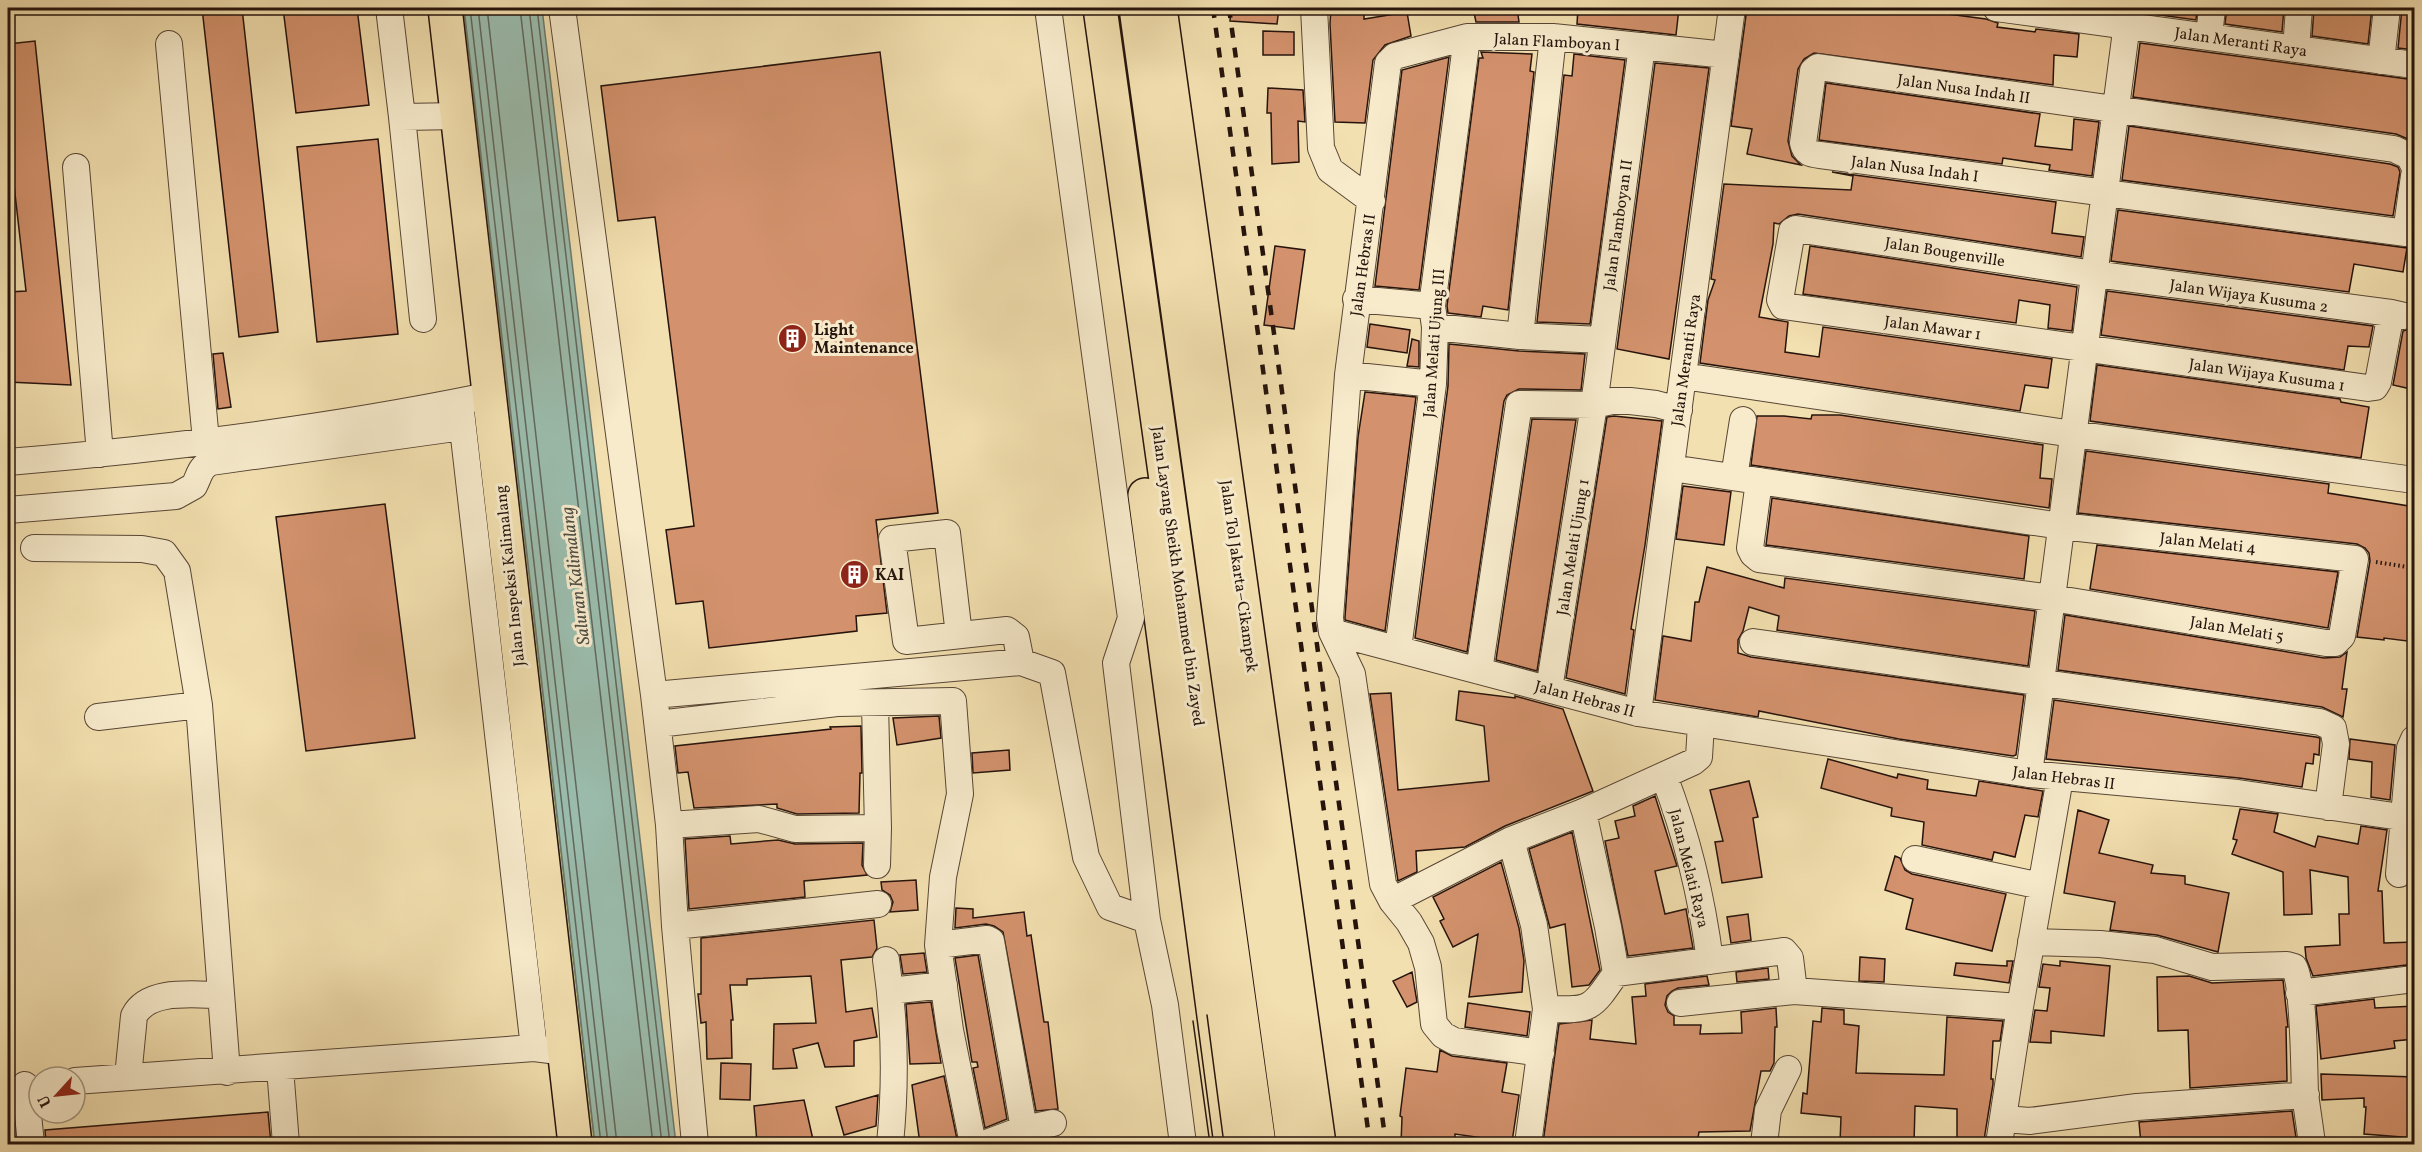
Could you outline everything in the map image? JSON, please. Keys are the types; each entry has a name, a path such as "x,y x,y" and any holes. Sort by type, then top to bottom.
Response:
{"main road":[{"name":"Jalan Inspeksi Kalimalang","path":"445,8 459,116 475,399 519,793 549,1050 575,1144"},
{"path":"1080,8 1232,1144"},
{"name":"Jalan Layang Sheikh Mohammed bin Zayed","path":"1100,8 1259,1144"},
{"path":"1136,8 1293,1144"},
{"name":"Jalan Tol Jakarta–Cikampek","path":"1160,8 1319,1144"}],"street":[{"path":"389,8 423,319"},
{"path":"562,8 658,724 669,825 675,926 695,1144"},
{"path":"1048,8 1131,618 1116,663 1147,920 1165,1005 1183,1144"},
{"path":"1314,8 1321,148 1330,170 1372,201"},
{"name":"Jalan Meranti Raya","path":"1638,713 1732,8"},
{"name":"Jalan Meranti Raya","path":"1996,8 2128,17 2209,37 2415,65"},
{"path":"2209,37 2212,8"},
{"path":"2296,49 2299,8"},
{"path":"2381,61 2387,8"},
{"path":"2029,774 2128,17"},
{"name":"Jalan Flamboyan I","path":"1390,58 1467,37 1553,37 1726,56"},
{"name":"Jalan Melati Ujung III","path":"1398,649 1433,384 1433,317 1467,37"},
{"path":"1520,336 1553,37"},
{"path":"169,44 206,441"},
{"name":"Jalan Flamboyan II","path":"1594,405 1642,45"},
{"name":"Jalan Hebras II","path":"1390,58 1372,201 1356,299 1348,375 1330,618 1332,633 1638,713 1701,724 2029,774 2238,793 2409,819"},
{"name":"Jalan Nusa Indah II","path":"1813,71 1818,67 2394,149 2409,156 2415,166"},
{"name":"Jalan Nusa Indah I","path":"1813,71 1803,143 1804,149 1809,153 2105,192"},
{"path":"402,117 459,116"},
{"path":"76,167 100,454"},
{"path":"2105,192 2406,233 2415,176"},
{"name":"Jalan Bougenville","path":"1782,305 1780,300 1792,231 1796,228 2094,274"},
{"name":"Jalan Wijaya Kusuma 2","path":"2094,274 2398,315"},
{"path":"1356,299 1520,336 1601,340"},
{"name":"Jalan Mawar 1","path":"1782,305 2084,349"},
{"name":"Jalan Wijaya Kusuma 1","path":"2084,349 2368,388 2375,387 2378,382 2398,315"},
{"path":"1348,375 1433,384"},
{"path":"1683,376 2073,434 2415,480"},
{"path":"8,462 206,441 475,399"},
{"path":"475,399 462,427 519,793"},
{"path":"1479,671 1519,404 1594,405 1612,401 1630,401 1656,404 1678,410"},
{"name":"Jalan Melati Ujung 1","path":"1549,689 1594,405"},
{"path":"1743,420 1750,548 1759,560 2052,598"},
{"path":"8,510 176,496 194,486 199,472 204,465 211,462 462,427"},
{"name":"Jalan Melati 4","path":"1671,468 2061,525 2355,559"},
{"path":"34,548 142,549 164,553 177,571 199,705 228,1072"},
{"name":"Jalan Melati 5","path":"2052,598 2335,643 2342,636 2355,559"},
{"path":"959,635 1007,630 1016,637 1021,662"},
{"path":"1332,633 1352,674 1383,884 1421,943 1428,967 1434,1024 1443,1035 1454,1041 1541,1053"},
{"path":"1754,642 2320,722 2333,728 2336,744 2328,807"},
{"path":"654,695 1021,662 1052,673 1086,857 1110,907 1147,920"},
{"path":"658,724 837,703 953,701 960,794 944,877 938,945 973,1144"},
{"path":"875,704 877,865"},
{"path":"98,717 199,705"},
{"path":"1392,901 1511,840 1583,812 1664,776 1699,757 1701,724"},
{"path":"2399,874 2409,819 2410,748 2415,739"},
{"name":"Jalan Melati Raya","path":"1664,776 1682,823 1705,921 1710,961"},
{"path":"1999,1144 2020,1007 2060,778"},
{"path":"1546,1009 1581,1010 1588,1007 1596,1002 1616,973 1583,812"},
{"path":"669,825 759,819 795,829 878,828"},
{"path":"1511,840 1534,925 1546,1009 1528,1144"},
{"path":"1914,859 2041,886"},
{"path":"675,926 878,904"},
{"path":"938,945 987,939 991,941 1024,1129"},
{"path":"2031,942 2100,944 2155,950 2212,967 2287,965 2294,967 2300,993 2306,1095 2312,1144"},
{"path":"1616,973 1784,951 1790,958 1794,991"},
{"path":"886,960 891,991 895,1064 890,1144"},
{"path":"2300,993 2415,979"},
{"path":"891,991 944,985"},
{"path":"1680,1003 1794,991 2020,1007"},
{"path":"128,1077 135,1016 146,1001 156,997 221,995"},
{"path":"87,1080 549,1050"},
{"path":"280,1068 286,1144"},
{"path":"1764,1144 1768,1110 1788,1069"},
{"path":"24,1085 31,1144"},
{"path":"2004,1119 2030,1120 2137,1107 2306,1095"},
{"path":"984,1144 1024,1129 1053,1123"}],"path":[{"path":"2355,559 2415,568"}],"green space":[{"path":"445,8 464,8 595,1144 574,1144"}],"water":[{"name":"Saluran Kalimalang","path":"464,8 542,8 676,1144 595,1144"}],"building":[{"path":"202,8 242,8 278,332 239,337"},
{"path":"283,8 357,8 369,105 296,113"},
{"path":"1231,8 1279,8 1277,24 1230,21"},
{"path":"1331,8 1364,8 1364,19 1407,12 1411,36 1385,45 1373,60 1365,123 1335,122"},
{"path":"1473,8 1517,8 1519,22 1476,22"},
{"path":"1578,8 1679,8 1676,35 1577,24"},
{"path":"1747,8 1902,8 1986,19 1998,23 1997,27 2079,34 2077,57 2054,55 2053,85 1814,53 1804,59 1798,69 1788,141 1792,156 1801,165 1747,154 1752,129 1731,126"},
{"path":"2147,8 2197,8 2196,20 2146,13"},
{"path":"2227,8 2284,8 2282,32 2225,24"},
{"path":"2372,8 2368,44 2312,36 2314,9"},
{"path":"2402,8 2415,8 2415,50 2398,48"},
{"path":"1263,31 1294,32 1294,55 1263,55"},
{"path":"35,41 71,385 8,382 8,292 26,291 8,132 8,44"},
{"path":"2140,43 2415,80 2415,142 2396,134 2133,97"},
{"name":"Light Maintenance","path":"880,52 938,513 876,520 887,613 856,616 857,631 709,648 703,601 676,604 666,530 694,526 655,217 618,221 601,86"},
{"path":"1481,52 1532,54 1530,71 1534,72 1508,310 1483,306 1481,317 1448,313 1447,306 1479,58 1483,58"},
{"path":"1574,54 1625,60 1590,324 1537,322 1564,75 1572,76"},
{"path":"1449,57 1419,290 1375,286 1402,70"},
{"path":"1655,63 1709,68 1669,359 1617,349"},
{"path":"1826,83 2040,114 2035,146 2072,150 2074,119 2099,122 2092,176 2049,170 2050,165 2003,158 2002,164 1819,140"},
{"path":"1268,88 1303,90 1305,122 1298,121 1299,162 1272,164 1271,113 1267,113"},
{"path":"2129,126 2390,164 2398,167 2400,172 2393,216 2122,180"},
{"path":"378,139 398,334 317,342 297,147"},
{"path":"1832,172 2056,202 2052,233 2084,237 2081,257 1798,214 1789,216 1779,224 1774,223 1773,244 1759,317 1788,322 1785,352 1819,357 1823,327 2052,359 2048,388 2025,385 2020,411 1700,363 1708,300 1715,280 1711,279 1724,184 1851,190 1853,176"},
{"path":"2118,210 2407,248 2403,272 2354,264 2349,292 2111,261"},
{"path":"1275,246 1305,250 1294,329 1264,325"},
{"path":"1810,246 2077,287 2072,331 2048,328 2050,305 2019,300 2016,323 1803,294"},
{"path":"2107,291 2373,326 2369,347 2348,346 2344,370 2101,335"},
{"path":"1370,324 1410,330 1407,353 1367,347"},
{"path":"2415,327 2415,375 2411,389 2393,385 2403,331"},
{"path":"1412,339 1419,341 1419,367 1407,366"},
{"path":"1449,344 1519,351 1585,354 1581,390 1519,389 1507,395 1504,401 1467,652 1415,638 1448,386"},
{"path":"223,353 231,407 218,409 213,354"},
{"path":"2097,365 2340,399 2341,402 2369,407 2361,458 2090,421"},
{"path":"1365,392 1416,397 1385,631 1345,620 1358,437"},
{"path":"1812,415 1840,415 2043,445 2040,478 2052,479 2049,508 1751,465 1757,416 1811,419"},
{"path":"1607,417 1662,421 1631,629 1634,630 1625,694 1566,678"},
{"path":"1532,419 1576,420 1537,671 1496,660"},
{"path":"2086,451 2329,484 2328,493 2415,507 2415,642 2357,637 2370,561 2369,553 2357,544 2078,513"},
{"path":"1683,486 1731,492 1724,545 1676,539"},
{"path":"1772,498 2029,536 2024,579 1766,545"},
{"path":"385,504 415,738 306,751 276,517"},
{"path":"2097,545 2338,572 2328,628 2090,589"},
{"path":"1707,567 1784,588 1785,578 2035,611 2028,666 1777,630 1779,616 1749,607 1743,631 1738,640 1738,653 1751,657 2024,695 2016,755 1899,739 1759,711 1758,717 1655,700 1663,636 1691,641 1695,602 1699,602"},
{"path":"2065,615 2324,658 2340,657 2347,652 2342,689 2347,689 2343,717 2322,707 2058,670"},
{"path":"1459,691 1515,698 1515,696 1563,709 1593,791 1505,826 1465,847 1416,851 1417,872 1398,881 1370,694 1391,693 1398,790 1489,781 1484,726 1456,720"},
{"path":"2054,700 2316,737 2320,738 2319,755 2314,754 2313,764 2306,763 2302,787 2239,778 2046,759"},
{"path":"939,716 941,738 897,745 893,718"},
{"path":"861,726 862,773 860,773 859,813 797,814 777,808 777,804 694,808 688,772 678,773 675,746 831,729 830,727"},
{"path":"2350,739 2395,745 2390,800 2371,797 2372,762 2349,759"},
{"path":"1009,750 1010,770 973,773 972,753"},
{"path":"1828,759 1897,778 1898,774 1928,780 1927,789 1976,796 1979,781 2043,791 2038,817 2025,815 2015,857 1994,852 1992,860 1922,845 1924,822 1891,816 1892,808 1821,788"},
{"path":"1749,781 1758,817 1753,818 1762,877 1722,883 1715,842 1723,841 1710,790"},
{"path":"1655,796 1677,866 1655,871 1665,914 1686,909 1693,948 1628,956 1605,841 1619,838 1615,821 1635,816 1633,806"},
{"path":"2240,809 2278,814 2274,832 2315,847 2318,836 2358,844 2361,826 2387,830 2378,891 2382,891 2384,943 2415,942 2415,964 2313,976 2306,958 2305,947 2340,945 2339,914 2349,914 2348,877 2310,870 2312,914 2284,915 2283,872 2232,854 2237,840 2233,839"},
{"path":"2078,810 2109,820 2099,853 2153,865 2151,873 2185,876 2185,884 2229,893 2218,952 2157,935 2110,930 2115,902 2064,893"},
{"path":"1572,832 1600,970 1589,985 1572,987 1565,924 1550,928 1529,849"},
{"path":"730,836 731,844 778,840 795,844 863,843 862,865 867,875 804,881 805,897 689,909 685,839"},
{"path":"1895,856 1900,858 1905,870 1912,874 2006,894 1992,951 1906,929 1913,899 1885,890"},
{"path":"1501,862 1519,928 1524,961 1522,992 1469,997 1478,934 1453,947 1440,921 1444,919 1433,897"},
{"path":"916,880 918,910 890,912 893,902 890,895 882,890 881,882"},
{"path":"956,908 973,909 973,918 1024,912 1027,936 1031,935 1044,1022 1048,1022 1058,1109 1036,1111 1003,932 986,924 955,928"},
{"path":"1748,914 1751,940 1731,943 1727,917"},
{"path":"874,920 877,948 872,957 841,960 846,1012 872,1008 877,1037 854,1041 854,1066 825,1067 818,1043 793,1049 797,1068 773,1069 774,1024 816,1023 811,976 747,979 747,985 730,985 733,1020 731,1020 732,1058 707,1059 706,1022 701,1023 698,994 701,994 701,938"},
{"path":"924,953 927,972 903,974 900,955"},
{"path":"978,955 1007,1119 985,1128 973,1068 978,1067 977,1062 972,1062 955,958"},
{"path":"1860,957 1885,959 1884,982 1859,981"},
{"path":"2007,961 2013,961 2009,983 1954,975 1956,963 2007,966"},
{"path":"2060,961 2110,966 2104,1036 2051,1031 2051,1043 2030,1042 2035,1010 2047,1011 2050,988 2039,987 2043,964 2060,966"},
{"path":"1768,968 1769,979 1737,982 1736,972"},
{"path":"1412,972 1417,1002 1407,1007 1393,981"},
{"path":"1707,976 1709,985 1678,988 1667,996 1665,1005 1668,1012 1674,1016 1674,1025 1701,1025 1700,1034 1742,1033 1741,1012 1776,1008 1774,1063 1770,1071 1761,1071 1750,1131 1699,1132 1697,1144 1608,1144 1576,1139 1575,1144 1543,1143 1559,1024 1592,1020 1590,1039 1636,1044 1632,997 1646,996 1645,984"},
{"path":"2189,976 2212,983 2283,980 2288,1027 2286,1027 2287,1081 2190,1088 2188,1030 2158,1031 2157,977"},
{"path":"2374,999 2375,1008 2415,1006 2415,1039 2394,1041 2395,1048 2321,1059 2316,1006"},
{"path":"931,1002 941,1063 910,1064 906,1004"},
{"path":"1468,1003 1530,1012 1527,1036 1465,1027"},
{"path":"1822,1008 1844,1010 1844,1024 1859,1026 1856,1073 1944,1075 1947,1017 2003,1021 2000,1041 1993,1041 1991,1079 1993,1079 1993,1084 1984,1140 1957,1140 1957,1109 1915,1106 1914,1144 1840,1143 1841,1117 1801,1113 1803,1093 1807,1094 1813,1021 1821,1022"},
{"path":"1440,1050 1452,1056 1507,1063 1502,1092 1519,1095 1512,1142 1455,1134 1455,1144 1401,1144 1402,1117 1400,1116 1406,1068 1437,1072"},
{"path":"721,1063 751,1064 750,1100 720,1099"},
{"path":"2321,1074 2415,1077 2415,1138 2364,1134 2366,1107 2364,1107 2364,1098 2322,1100"},
{"path":"944,1076 958,1144 920,1144 912,1085"},
{"path":"878,1095 876,1126 844,1135 836,1107"},
{"path":"804,1100 814,1144 757,1143 754,1106"},
{"path":"2292,1111 2297,1144 2141,1144 2139,1122"},
{"path":"268,1112 271,1144 46,1144 45,1130"}],"tram line":[{"path":"1207,1015 1224,1144"},
{"path":"1193,1021 1210,1144"}],"railway":[{"path":"1213,8 1370,1144"},
{"path":"1229,8 1386,1144"}],"place":[{"name":"Light Maintenance","path":"793,338"},
{"name":"KAI","path":"854,574"}]}
